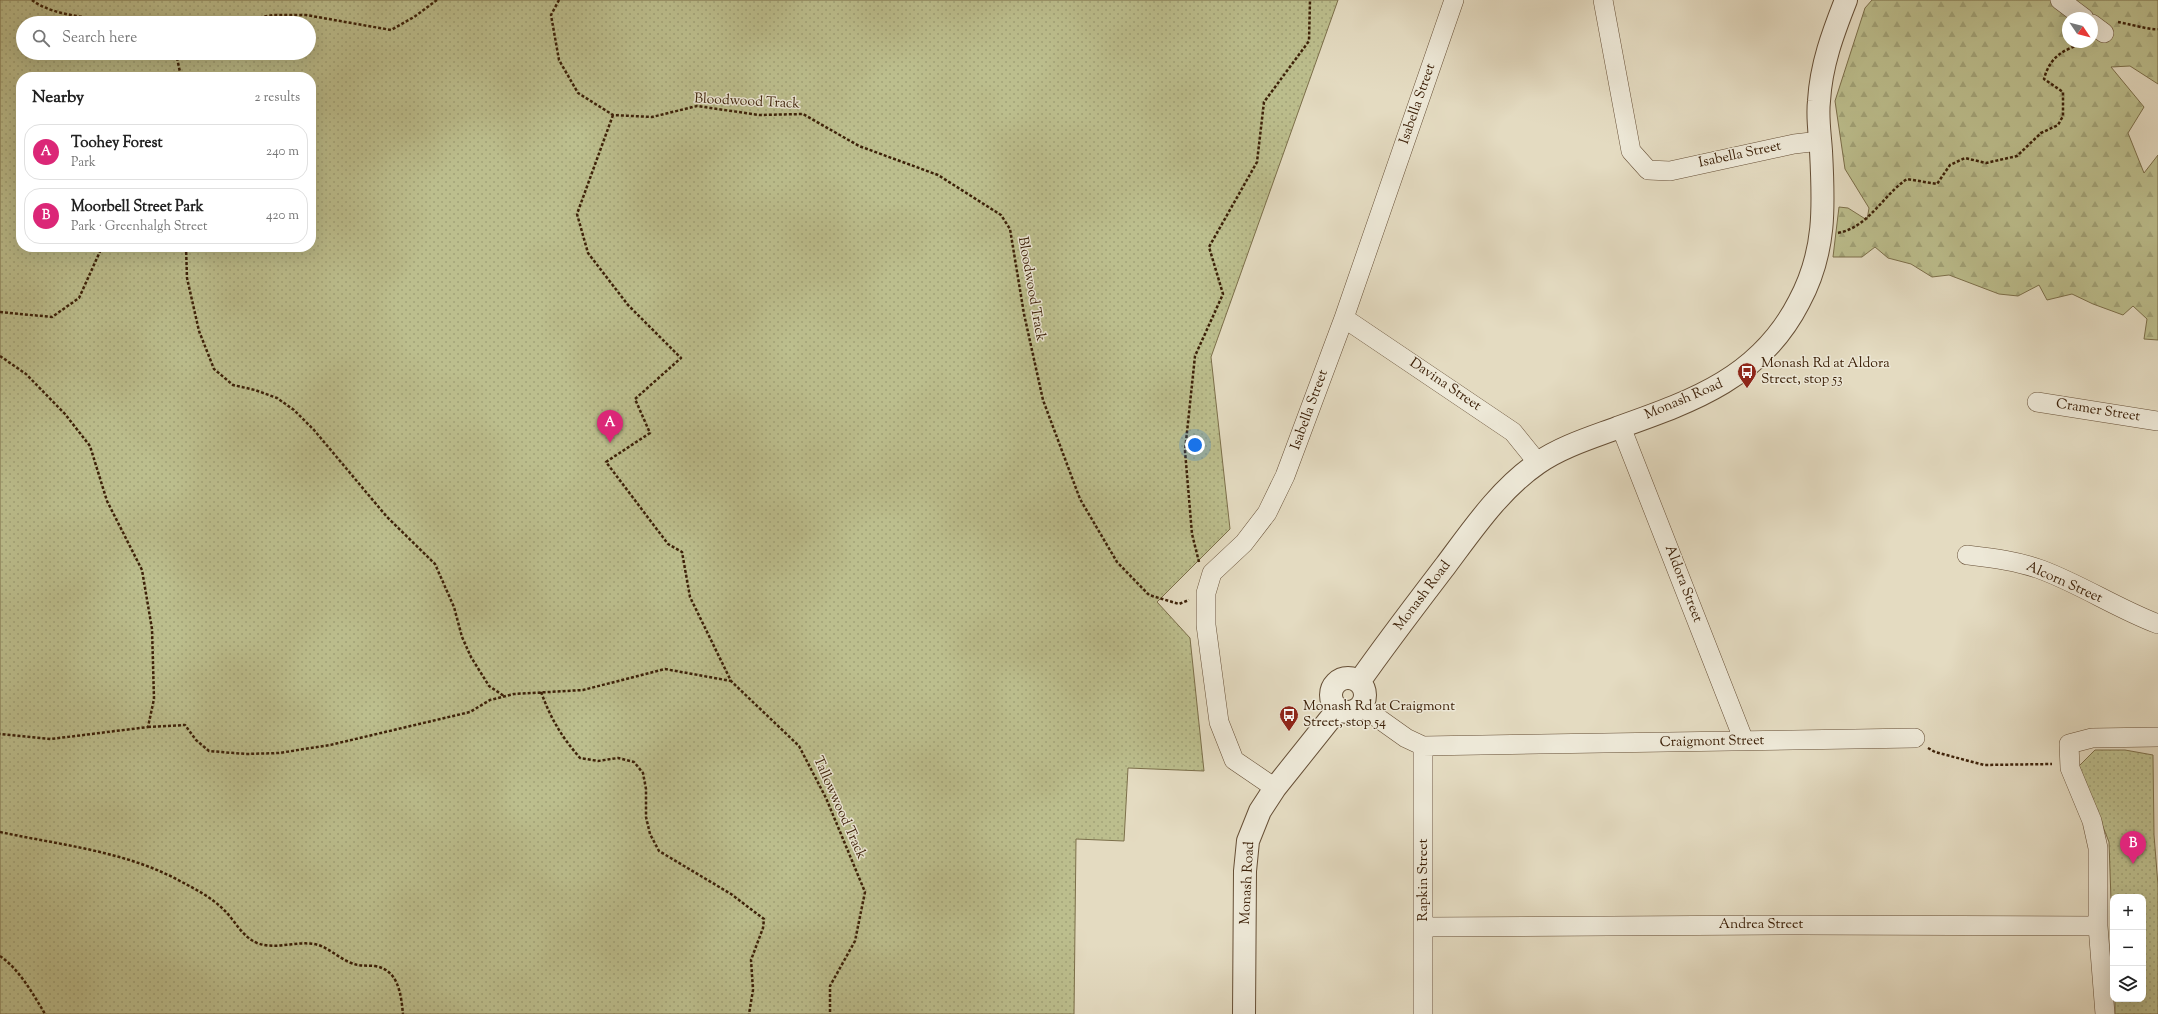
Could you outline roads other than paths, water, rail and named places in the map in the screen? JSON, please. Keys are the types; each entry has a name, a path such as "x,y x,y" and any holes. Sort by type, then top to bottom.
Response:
{"street":[{"name":"Isabella Street","path":"1275,788 1234,760 1219,722 1206,625 1206,593 1212,574 1244,543 1267,513 1285,476 1344,318 1454,0"},
{"name":"Isabella Street","path":"1603,0 1631,151 1648,170 1670,171 1794,144 1820,141"},
{"name":"Monash Road","path":"1359,682 1481,519 1506,491 1538,463 1578,442 1621,427 1706,393 1731,380 1761,355 1782,329 1799,303 1811,277 1822,236 1824,196 1818,102 1824,58 1846,0"},
{"path":"2060,0 2076,12"},
{"name":"Davina Street","path":"1344,318 1513,432 1538,463"},
{"name":"Cramer Street","path":"2037,402 2158,421"},
{"name":"Aldora Street","path":"1621,427 1744,741"},
{"name":"Alcorn Street","path":"1967,555 2016,562 2042,570 2125,611 2158,624"},
{"path":"1346,678 1353,678 1359,682 1365,694 1361,706 1350,712 1338,709 1333,704 1331,698 1331,691 1334,684 1346,678"},
{"name":"Craigmont Street","path":"1361,706 1406,738 1423,746 1744,741 1887,737 1915,738"},
{"name":"Monash Road","path":"1244,1014 1246,871 1248,841 1260,811 1275,788 1338,709"},
{"path":"2105,1014 2098,926 2098,848 2092,821 2069,764 2069,744 2092,738 2158,737"},
{"name":"Rapkin Street","path":"1423,746 1423,1014"},
{"name":"Andrea Street","path":"1424,927 1801,925 2098,926"}],"place":[{"name":"Monash Rd at Aldora Street, stop 53","path":"1747,389"},
{"name":"Toohey Forest","path":"610,443"},
{"name":"Monash Rd at Craigmont Street, stop 54","path":"1289,732"},
{"name":"Moorbell Street Park","path":"2133,864"}]}
